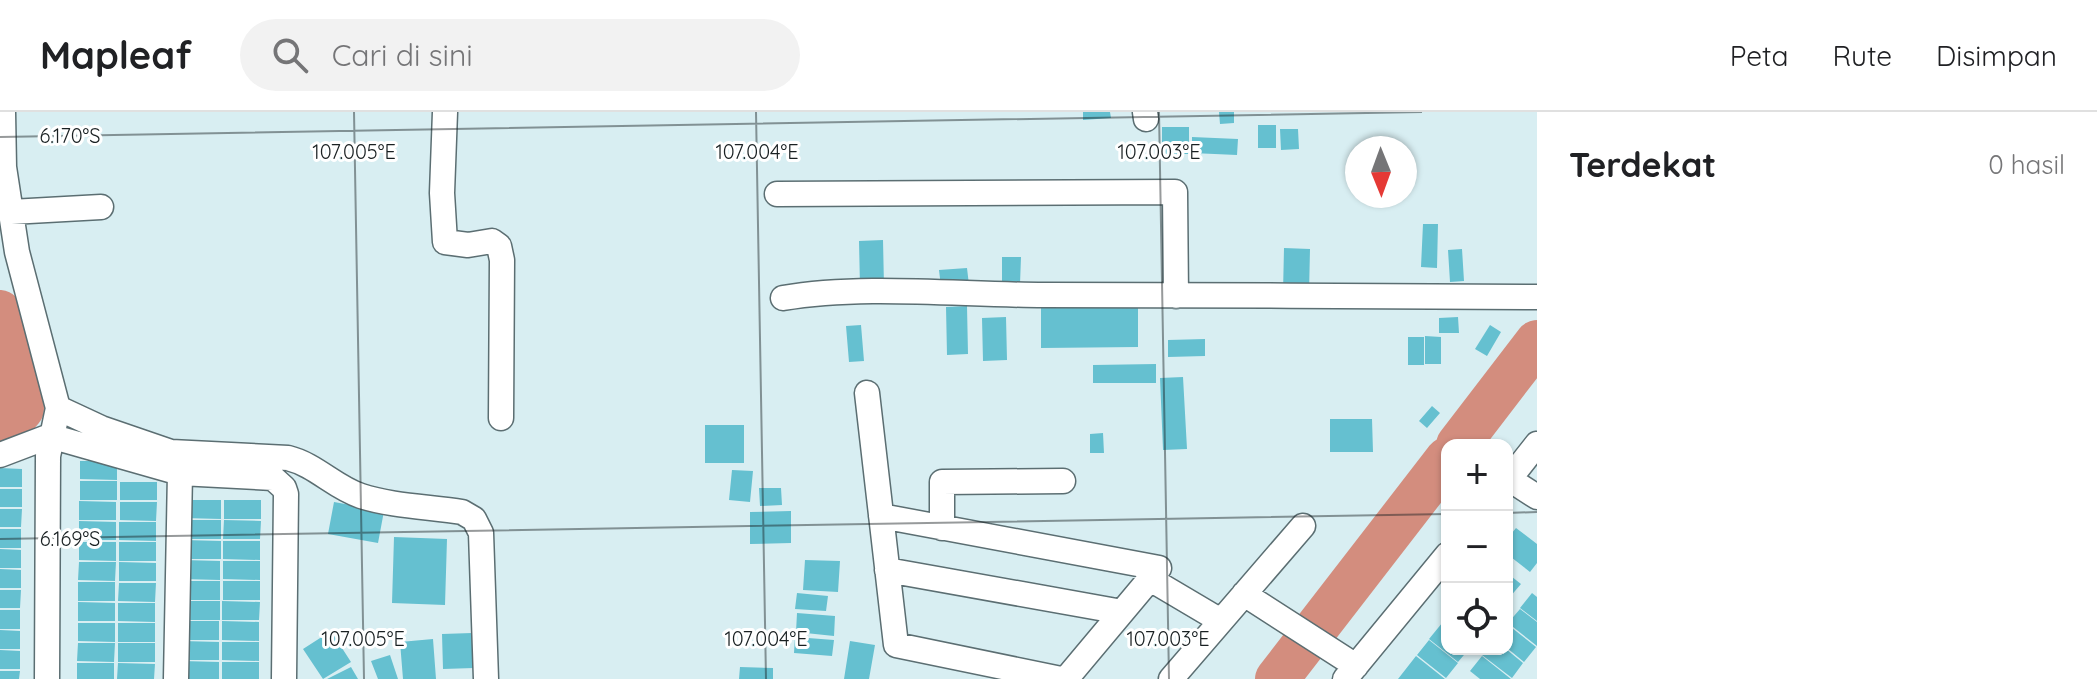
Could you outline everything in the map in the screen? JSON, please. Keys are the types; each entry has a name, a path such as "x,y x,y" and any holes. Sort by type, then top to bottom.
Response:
{"street":[{"path":"3,112 4,167 17,252 58,408 50,436 47,679"},
{"path":"445,112 442,193 445,242 468,245 492,241 499,246 502,260 501,418"},
{"path":"777,194 1175,192 1176,296"},
{"path":"11,212 101,207"},
{"path":"783,298 864,292 1537,297"},
{"path":"867,393 887,570 896,645 1063,679 1159,568 881,516"},
{"path":"58,408 101,428 171,452 288,458 304,462 337,485 364,497 462,512 470,516 481,533 486,679"},
{"path":"0,455 50,436 180,473 273,478 284,488 287,674"},
{"path":"1513,474 1537,444"},
{"path":"176,679 180,473"},
{"path":"942,528 942,482 1063,481"},
{"path":"1513,483 1537,497"},
{"path":"1171,679 1303,526"},
{"path":"1244,594 1350,672 1441,562"},
{"path":"887,570 1122,612"},
{"path":"1150,579 1221,621"}],"building":[{"path":"1083,112 1110,112 1111,118 1083,120"},
{"path":"1219,112 1234,112 1234,123 1220,124"},
{"path":"1258,125 1276,125 1276,148 1258,148"},
{"path":"1162,127 1189,127 1189,154 1162,154"},
{"path":"1280,129 1298,129 1299,149 1281,150"},
{"path":"1192,137 1238,139 1237,155 1192,153"},
{"path":"1423,224 1438,224 1437,268 1421,267"},
{"path":"883,240 884,286 860,287 859,241"},
{"path":"1284,248 1310,249 1309,294 1283,293"},
{"path":"1462,249 1464,281 1450,282 1448,250"},
{"path":"1002,257 1021,257 1020,284 1002,283"},
{"path":"967,268 969,285 941,287 939,270"},
{"path":"1138,305 1138,347 1041,348 1041,307"},
{"path":"967,306 968,354 947,355 946,307"},
{"path":"1006,317 1007,360 983,361 982,318"},
{"path":"1458,317 1459,333 1439,333 1439,318"},
{"path":"861,325 864,361 849,362 846,326"},
{"path":"1490,325 1501,332 1487,356 1475,349"},
{"path":"1425,336 1441,337 1441,364 1425,364"},
{"path":"1408,337 1424,337 1424,365 1408,365"},
{"path":"1205,339 1205,356 1168,357 1168,340"},
{"path":"1156,364 1156,383 1093,383 1093,365"},
{"path":"1183,377 1187,449 1163,450 1160,378"},
{"path":"1432,406 1440,413 1427,428 1419,421"},
{"path":"1330,419 1372,419 1373,452 1330,452"},
{"path":"705,425 744,425 744,463 705,463"},
{"path":"1103,433 1104,453 1090,453 1090,434"},
{"path":"80,461 117,461 117,480 80,479"},
{"path":"0,468 22,469 22,487 0,487"},
{"path":"732,470 753,471 750,502 729,500"},
{"path":"80,481 117,481 117,500 80,500"},
{"path":"120,482 157,482 157,500 120,500"},
{"path":"759,488 781,488 782,505 760,506"},
{"path":"0,489 22,489 22,507 0,507"},
{"path":"184,500 221,500 221,519 184,518"},
{"path":"224,500 261,500 261,519 224,519"},
{"path":"79,501 116,502 116,520 79,520"},
{"path":"120,502 157,502 156,521 120,520"},
{"path":"334,502 384,511 378,543 328,534"},
{"path":"0,509 22,509 21,527 0,527"},
{"path":"791,511 791,543 750,544 750,512"},
{"path":"184,520 221,520 221,539 184,539"},
{"path":"224,520 261,521 260,539 223,539"},
{"path":"79,521 116,522 116,540 79,540"},
{"path":"119,522 156,522 156,541 119,540"},
{"path":"1516,528 1537,544 1537,563 1530,572 1513,559 1513,532"},
{"path":"0,529 21,529 21,548 0,548"},
{"path":"394,537 447,539 445,605 392,603"},
{"path":"184,540 221,541 221,559 183,559"},
{"path":"223,541 260,541 260,560 223,559"},
{"path":"79,542 116,542 116,561 79,560"},
{"path":"119,542 156,542 156,561 119,561"},
{"path":"0,549 21,550 21,568 0,568"},
{"path":"183,560 220,561 220,580 183,579"},
{"path":"805,560 840,561 838,592 803,590"},
{"path":"223,561 260,561 260,580 223,579"},
{"path":"79,562 116,562 115,581 78,580"},
{"path":"119,562 156,563 156,581 119,581"},
{"path":"0,569 21,570 21,588 0,588"},
{"path":"1513,578 1521,584 1513,593"},
{"path":"183,581 220,581 220,600 183,600"},
{"path":"223,581 260,581 260,600 223,600"},
{"path":"78,582 115,582 115,601 78,601"},
{"path":"119,583 156,583 155,602 118,601"},
{"path":"0,590 21,590 20,608 0,608"},
{"path":"797,593 828,596 826,611 795,609"},
{"path":"1532,593 1537,597 1537,621 1520,608"},
{"path":"183,601 220,601 220,620 183,620"},
{"path":"222,601 260,602 259,620 222,620"},
{"path":"78,602 115,603 115,621 78,621"},
{"path":"118,603 155,603 155,622 118,621"},
{"path":"1520,609 1537,622 1537,646 1513,627 1513,617"},
{"path":"0,610 20,610 20,629 0,629"},
{"path":"797,613 835,616 834,636 796,632"},
{"path":"183,621 219,621 219,640 182,640"},
{"path":"222,621 259,622 259,641 222,640"},
{"path":"78,623 115,623 115,642 78,641"},
{"path":"118,623 155,623 155,642 118,642"},
{"path":"1441,624 1441,649 1429,639"},
{"path":"1513,629 1536,647 1524,662 1513,653"},
{"path":"0,630 20,631 20,649 0,649"},
{"path":"331,631 351,662 323,679 303,649"},
{"path":"472,633 474,668 443,669 442,634"},
{"path":"795,637 834,640 832,656 794,653"},
{"path":"433,639 436,679 403,679 400,642"},
{"path":"1429,640 1441,650 1441,655 1448,655 1458,663 1446,678 1417,655"},
{"path":"182,641 219,642 219,660 182,660"},
{"path":"850,641 875,645 869,679 844,679"},
{"path":"222,642 259,642 259,661 222,660"},
{"path":"78,643 115,643 114,662 77,661"},
{"path":"118,643 155,643 155,662 118,662"},
{"path":"0,650 20,651 20,669 0,669"},
{"path":"390,655 398,679 378,679 371,661"},
{"path":"1449,655 1464,655 1458,662"},
{"path":"1482,655 1513,655 1523,663 1512,678"},
{"path":"1416,656 1445,679 1398,679"},
{"path":"1482,656 1511,679 1480,679 1470,671"},
{"path":"182,661 219,662 219,679 182,679"},
{"path":"222,662 259,662 259,679 222,679"},
{"path":"77,663 114,663 114,679 77,679"},
{"path":"118,663 155,664 154,679 117,679"},
{"path":"351,667 358,679 327,679"},
{"path":"740,667 773,668 773,679 739,679"},
{"path":"0,671 20,671 19,679 0,679"}],"waterway":[{"path":"0,312 21,371 22,409 0,434"},
{"path":"1463,439 1537,342"},
{"path":"1277,679 1441,467"}]}
